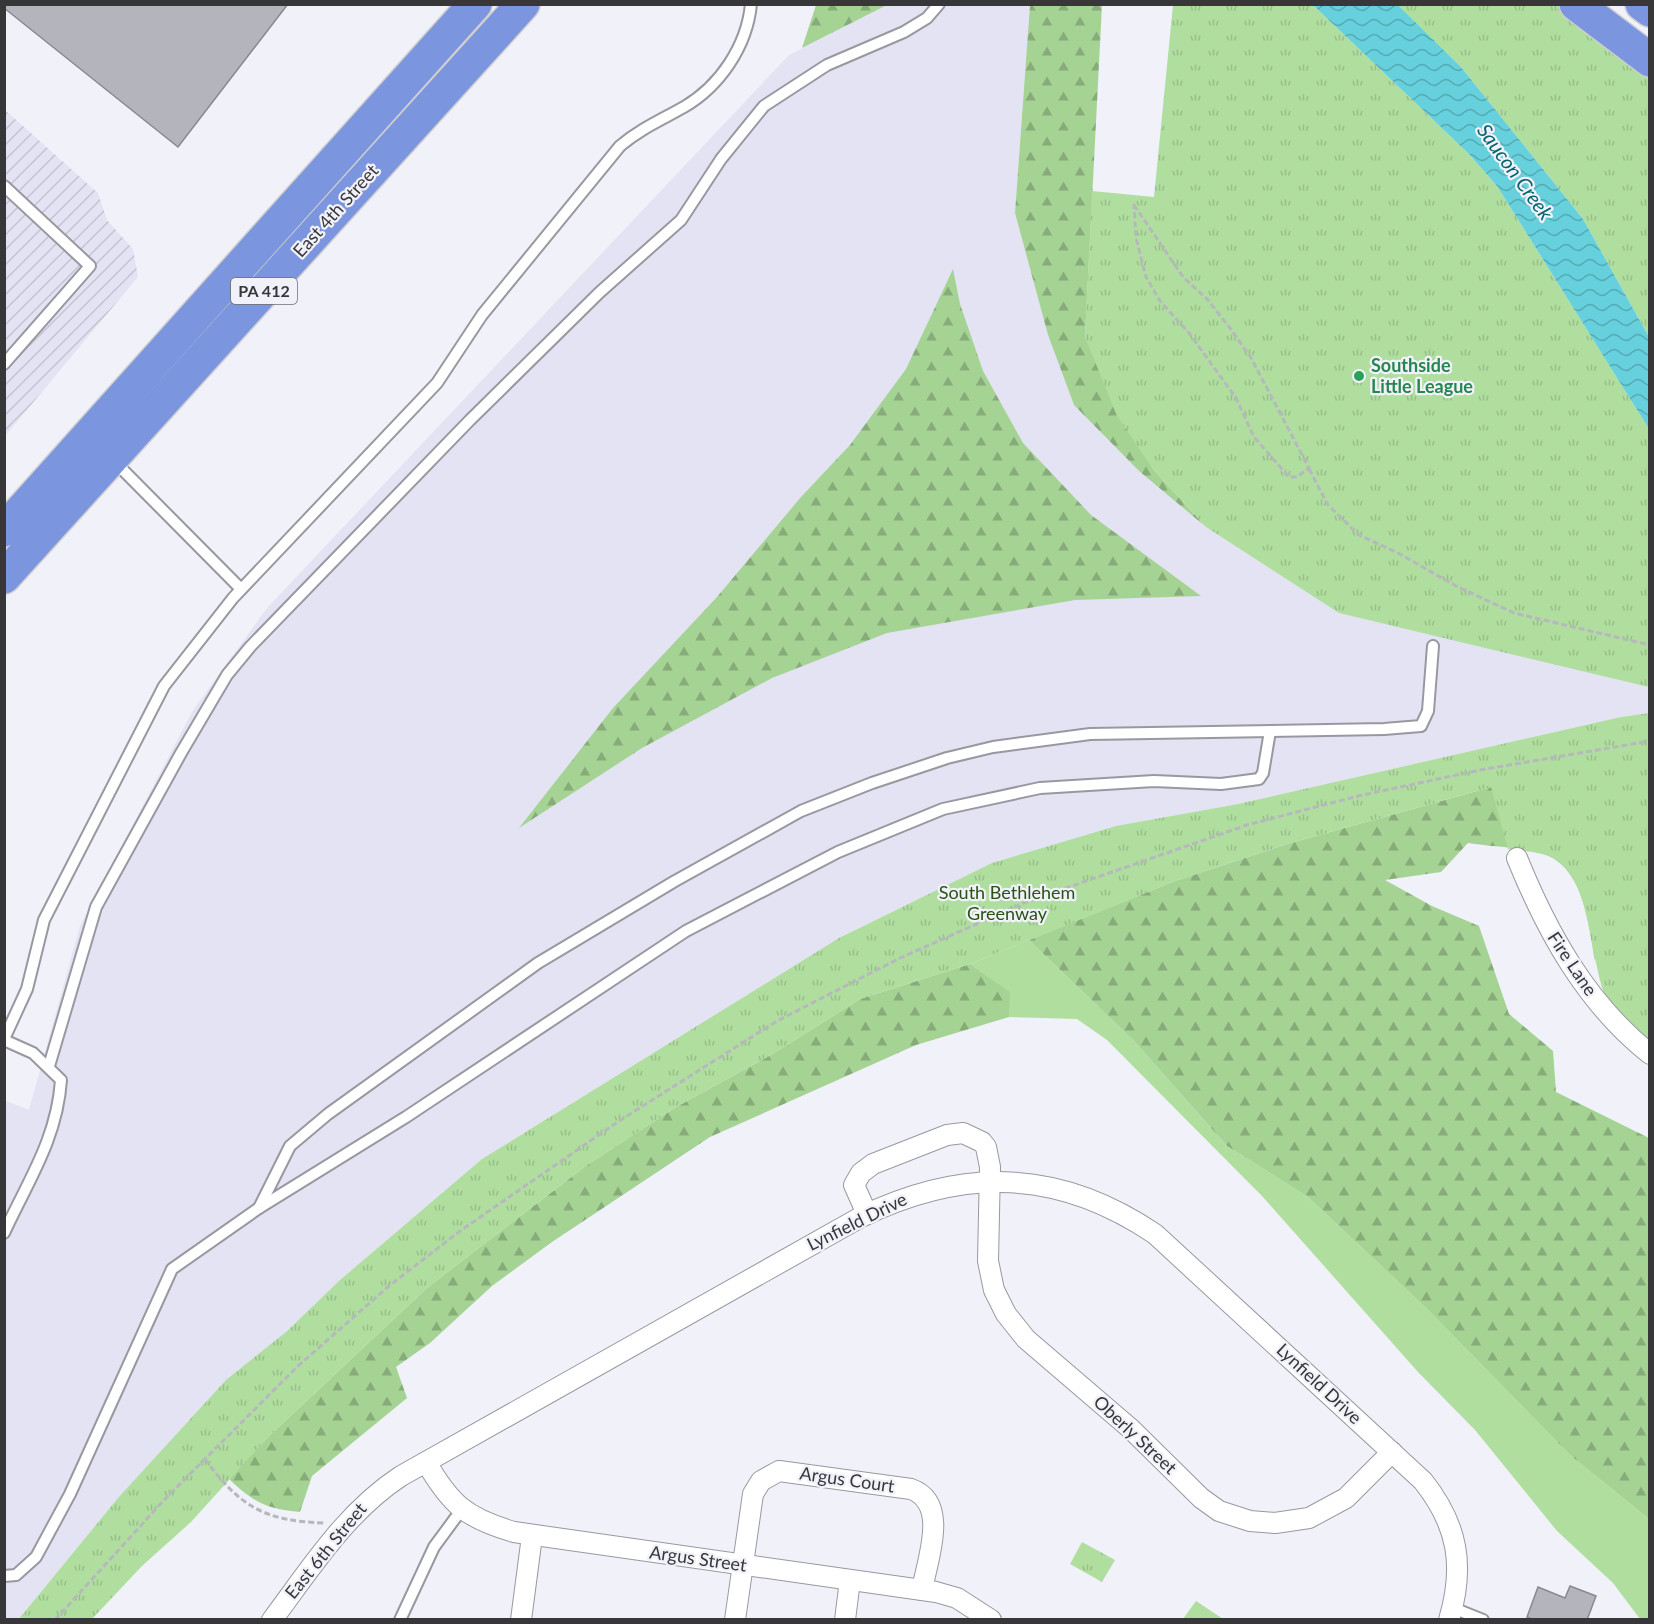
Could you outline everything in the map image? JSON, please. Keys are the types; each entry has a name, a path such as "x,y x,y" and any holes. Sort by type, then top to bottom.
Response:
{"highway":[{"name":"East 4th Street","path":"4,530 476,4"},
{"name":"East 4th Street","path":"4,577 523,4"},
{"path":"1576,4 1650,60"},
{"path":"1642,4 1650,10"}],"street":[{"name":"Fire Lane","path":"1517,858 1552,937 1572,968 1607,1014 1650,1054"},
{"name":"Oberly Street","path":"867,1214 854,1185 861,1173 873,1164 947,1135 963,1133 982,1142 989,1158 988,1261 994,1290 1006,1314 1026,1339 1131,1429 1209,1505 1229,1515 1250,1521 1275,1523 1299,1521 1322,1513 1346,1498 1392,1452"},
{"name":"Lynfield Drive","path":"421,1465 867,1214 933,1188 990,1181 1026,1182 1079,1194 1118,1211 1149,1229 1175,1249 1431,1491 1451,1525 1458,1577 1451,1614"},
{"name":"Argus Street","path":"421,1465 450,1500 462,1509 490,1524 532,1536 922,1590 957,1598 991,1620"},
{"name":"East 6th Street","path":"272,1620 342,1529 367,1501 421,1465"},
{"name":"Argus Court","path":"743,1565 757,1487 766,1476 787,1471 911,1489 922,1494 930,1503 933,1517 922,1590"},
{"path":"521,1620 532,1536"},
{"path":"735,1620 743,1565"},
{"path":"845,1620 850,1580"}],"lane":[{"path":"4,1233 46,1147 59,1110 61,1080 33,1053 4,1039 27,989 44,920 164,686 241,589 437,383 482,315 620,146 643,128 686,106 711,86 731,62 749,20 751,4"},
{"path":"49,1066 96,907 196,727 227,675 250,647 470,420 600,292 681,220 721,159 764,106 827,65 904,32 927,18 939,4"},
{"path":"4,186 90,266 4,364"},
{"path":"111,459 241,589"},
{"path":"259,1208 290,1146 327,1114 538,963 684,875 801,811 904,772 993,747 1090,734 1384,729 1421,726 1428,711 1433,646"},
{"path":"4,1576 16,1575 36,1557 70,1494 172,1269 259,1208 406,1118 686,931 838,852 943,809 1040,788 1154,781 1221,784 1259,779 1263,773 1270,731"},
{"path":"400,1620 434,1547 462,1509"},
{"path":"1451,1614 1483,1620"}],"path":[{"path":"1309,468 1298,477 1289,477 1254,437 1236,398 1189,333 1160,301 1142,262 1136,238 1134,206 1183,277 1207,299 1241,343 1309,468 1328,505 1359,535 1398,553 1456,586 1529,617 1650,645"},
{"path":"55,1620 165,1499 298,1366 389,1286 460,1231 619,1121 777,1021 900,958 1026,902 1247,825 1358,796 1480,770 1650,741"},
{"path":"205,1459 220,1480 251,1508 292,1520 328,1523 342,1529"}],"shaded area":[{"path":"887,5 1030,5 1015,213 1048,335 1074,405 1139,471 1206,527 1339,613 1649,687 1649,713 1621,717 1238,804 1116,826 992,863 839,938 482,1159 340,1280 118,1498 18,1620 4,1619 4,1100 29,1110 80,926 192,712 267,608 789,55"},
{"path":"5,110 98,193 107,220 133,249 138,277 5,436"}],"green space":[{"path":"816,4 887,5 802,48"},
{"path":"1030,5 1102,5 1085,337 1153,469 1206,527 1139,471 1074,405 1048,335 1015,213"},
{"name":"Southside Little League","path":"1173,5 1313,5 1469,154 1497,186 1649,429 1649,687 1339,613 1206,527 1153,469 1117,416 1085,337 1092,191 1154,197"},
{"path":"1398,5 1558,5 1649,74 1649,337 1583,219 1461,67"},
{"path":"953,269 960,304 983,371 1023,443 1091,515 1201,596 1075,600 887,633 772,678 642,748 519,828 613,708 717,597 801,497 850,445 906,369"},
{"name":"South Bethlehem Greenway","path":"1649,713 1649,1049 1622,1023 1609,1005 1598,970 1585,909 1571,875 1561,863 1549,856 1508,849 1491,787 1287,844 1175,881 970,964 860,999 771,1055 676,1107 587,1165 428,1287 267,1438 191,1522 142,1566 92,1619 18,1620 118,1498 226,1380 286,1332 340,1280 482,1159 839,938 992,863 1116,826 1238,804 1621,717"},
{"path":"1614,763 1595,961 1587,916 1577,886 1559,862 1546,855 1468,843 1441,872 1385,880 1432,906 1479,926 1509,1014 1553,1051 1556,1092 1649,1138 1649,1519 1570,1455 1427,1309 1308,1197 1227,1146 1135,1042 1029,940 1175,881 1287,844 1502,784"},
{"path":"1029,940 1135,1042 1227,1146 1308,1197 1427,1309 1570,1455 1649,1519 1649,1619 1640,1619 1613,1583 1557,1531 1475,1430 1418,1372 1262,1196 1107,1040 1077,1019 1009,1017 1009,992 970,964"},
{"path":"970,964 1010,992 1009,1017 916,1045 710,1137 552,1242 492,1286 430,1343 396,1367 407,1398 312,1476 300,1512 278,1509 261,1503 229,1479 267,1438 428,1287 587,1165 676,1107 771,1055 860,999"},
{"path":"1082,1542 1115,1560 1102,1582 1070,1564"},
{"path":"1196,1601 1223,1619 1183,1619"}],"water":[{"name":"Saucon Creek","path":"1313,5 1398,5 1461,67 1583,219 1649,337 1649,429 1497,186 1469,154"}],"building":[{"path":"4,4 288,4 178,147 4,8"},
{"path":"1570,1586 1596,1596 1587,1620 1534,1620 1527,1617 1538,1587 1565,1598"}],"place":[{"name":"Southside Little League","path":"1359,376"}]}
